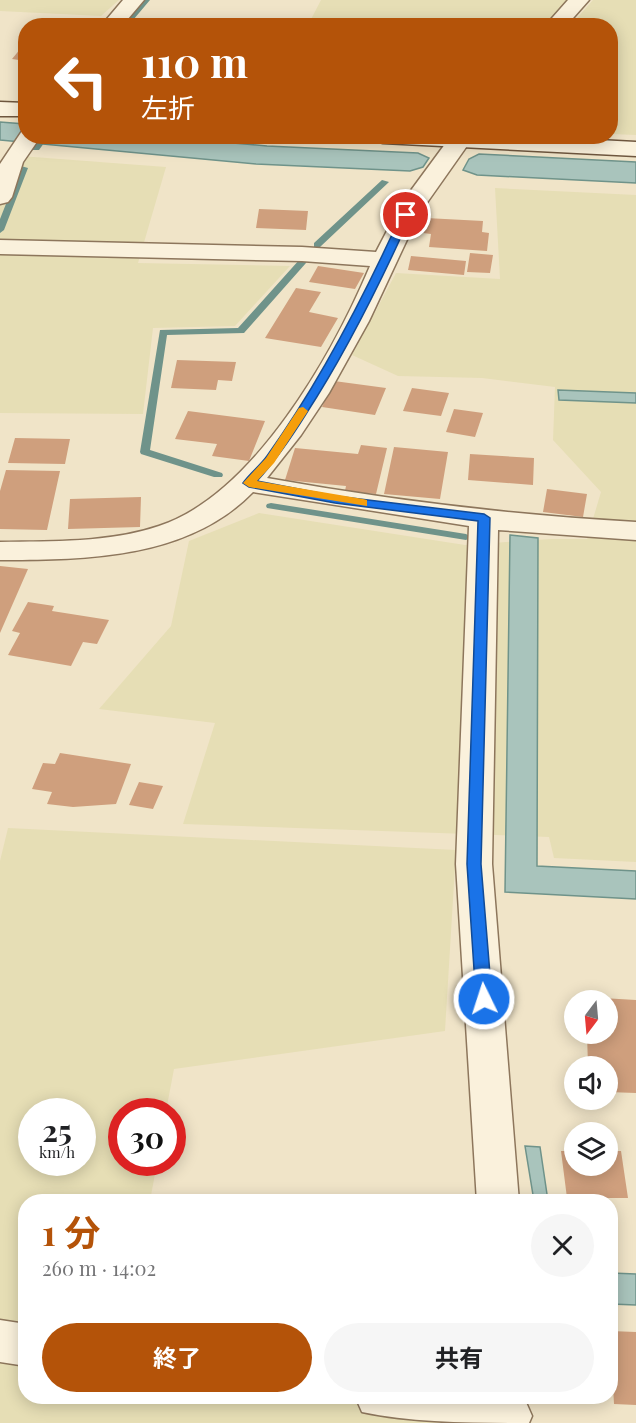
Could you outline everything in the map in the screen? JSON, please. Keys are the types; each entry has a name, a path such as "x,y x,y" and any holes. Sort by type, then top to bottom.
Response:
{"street":[{"path":"118,18 134,0"},
{"path":"562,18 579,0"},
{"path":"0,109 18,110"},
{"path":"0,197 12,162 24,144"},
{"path":"0,551 106,546 172,532 216,510 249,483 270,460 326,375 374,287 406,215 457,144"},
{"path":"548,144 636,149"},
{"path":"0,247 302,254 385,260"},
{"path":"249,483 335,499 484,518 581,529 636,531"},
{"path":"484,518 474,864 497,1194"},
{"path":"0,1341 18,1344"},
{"path":"444,1404 509,1412"}],"shaded area":[{"path":"0,0 119,0 101,16 0,11"},
{"path":"321,0 568,0 551,18 312,18"},
{"path":"593,0 636,0 636,135 618,134 618,18 577,18"},
{"path":"7,155 166,167 138,263 290,266 235,326 153,328 143,414 0,413 0,171"},
{"path":"495,188 636,195 636,862 554,858 549,837 183,824 215,723 99,709 171,626 189,541 259,513 465,545 587,539 601,492 553,440 555,387 482,378 398,376 352,355 396,273 500,279"},
{"path":"8,828 456,850 445,1031 174,1069 168,1098 108,1098 108,1176 155,1176 151,1194 18,1194 18,1404 475,1404 475,1423 0,1423 0,861"}],"water":[{"path":"0,122 18,123 18,142 0,140"},
{"path":"43,144 244,144 418,153 429,158 423,167 410,171 256,164"},
{"path":"479,154 636,162 636,183 477,175 463,170 469,159"},
{"path":"558,390 636,393 636,403 559,400"},
{"path":"510,535 538,538 537,866 636,871 636,899 505,892"},
{"path":"525,1146 540,1147 547,1194 533,1194"},
{"path":"618,1273 636,1274 636,1305 618,1304"}],"building":[{"path":"18,52 18,60 12,59"},
{"path":"259,209 308,211 306,230 256,228"},
{"path":"426,218 483,221 482,232 489,233 487,251 429,247 431,234 423,233"},
{"path":"470,253 493,255 490,273 467,272"},
{"path":"411,256 466,261 464,275 408,270"},
{"path":"318,266 364,273 355,289 309,282"},
{"path":"296,288 321,292 309,312 338,318 321,347 265,338"},
{"path":"177,360 236,362 232,381 218,380 216,390 171,388"},
{"path":"334,381 386,388 375,415 322,407"},
{"path":"412,388 449,393 441,416 403,411"},
{"path":"454,409 483,413 475,437 446,432"},
{"path":"188,411 265,421 249,461 212,456 217,444 175,439"},
{"path":"15,438 70,439 65,464 8,463"},
{"path":"361,445 387,448 376,494 345,491 346,486 285,480 295,448 358,454"},
{"path":"394,447 448,452 440,499 384,494"},
{"path":"470,454 534,458 533,485 468,480"},
{"path":"6,470 60,471 47,530 0,529 0,491"},
{"path":"547,489 587,494 583,517 543,512"},
{"path":"141,497 140,527 68,529 70,499"},
{"path":"0,566 28,569 0,633"},
{"path":"28,602 54,606 52,611 109,620 97,644 83,642 71,666 8,655 20,633 12,631"},
{"path":"60,753 131,764 116,804 73,807 47,804 52,792 32,789 43,763 55,764"},
{"path":"139,782 163,786 153,809 129,805"},
{"path":"618,999 636,1000 636,1093 618,1092 618,1056 588,1056 587,1044 618,1044"},
{"path":"561,1151 564,1151 564,1174"},
{"path":"618,1151 621,1151 628,1198 618,1198 618,1194 566,1194 564,1176 618,1176"},
{"path":"618,1331 636,1332 636,1405 614,1404 618,1404"}],"waterway":[{"path":"131,18 146,0"},
{"path":"36,148 39,144"},
{"path":"0,230 24,168"},
{"path":"317,245 385,182"},
{"path":"218,475 145,452 163,332 241,331 303,261"},
{"path":"271,506 466,537"}],"slow traffic":[{"path":"303,411 270,460 249,483 363,503"}],"route":[{"path":"406,215 374,287 326,375 270,460 249,483 335,499 484,518 474,864 484,999"}]}
